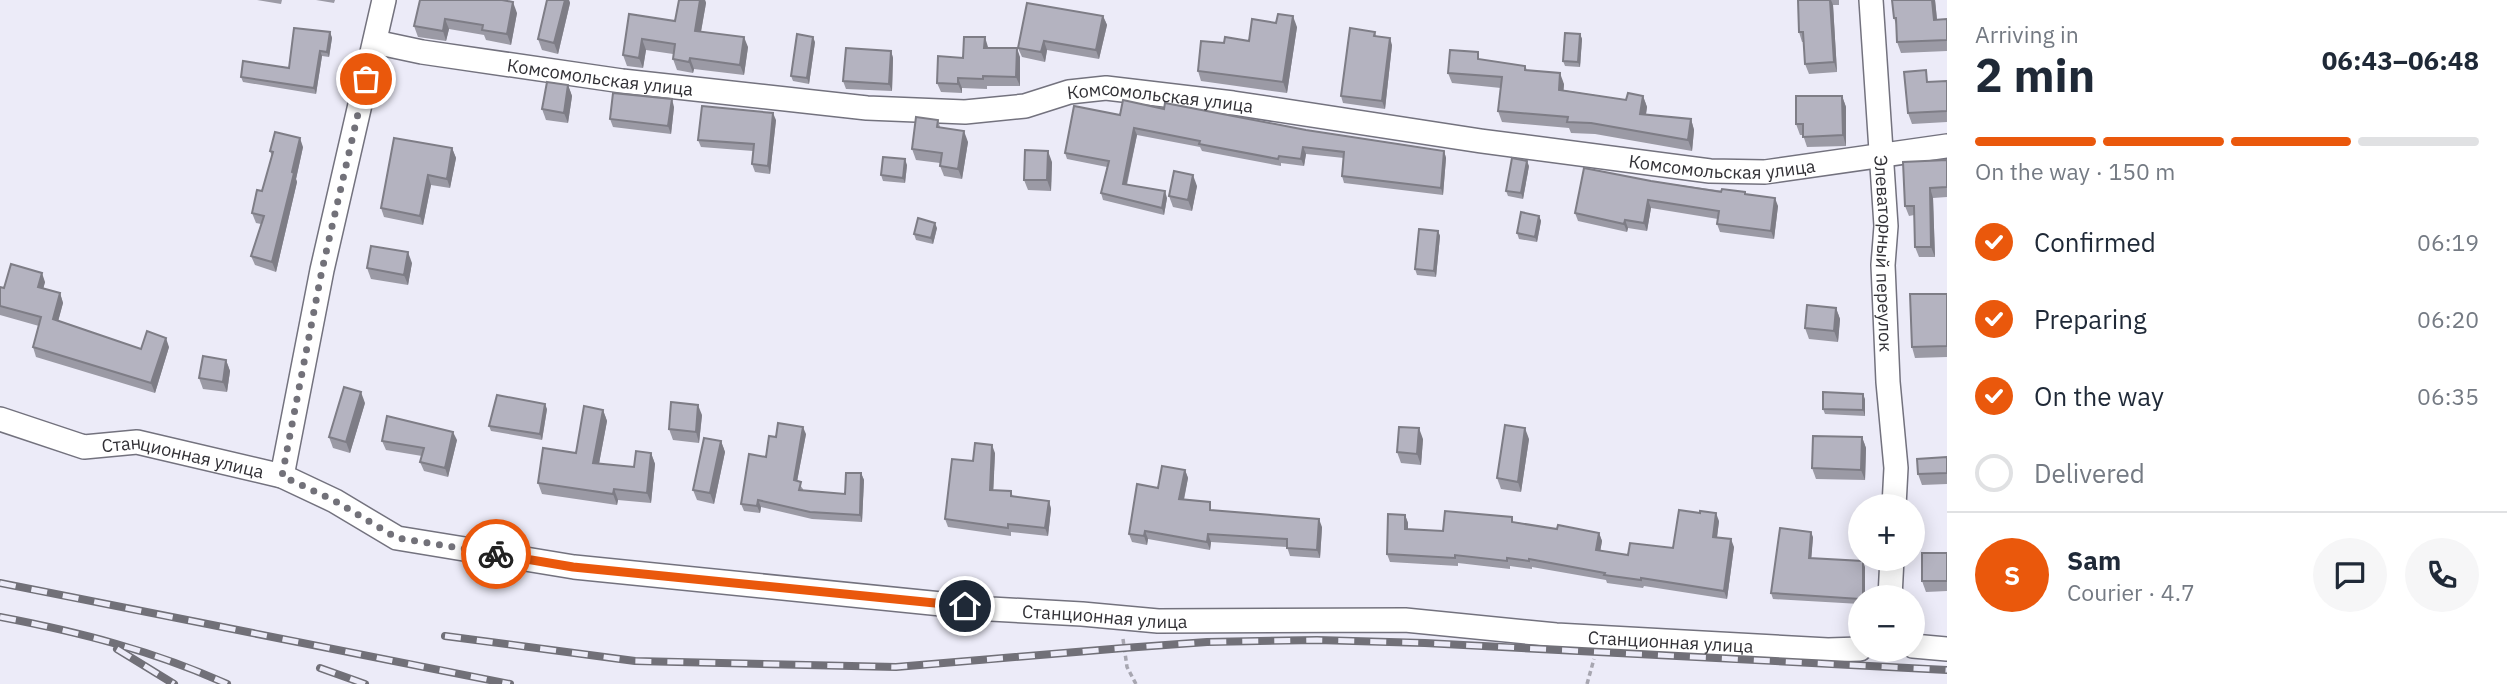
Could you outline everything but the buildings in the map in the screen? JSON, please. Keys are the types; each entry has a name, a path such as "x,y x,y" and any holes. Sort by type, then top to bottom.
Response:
{"street":[{"path":"282,476 322,270 384,0"},
{"name":"Элеваторный переулок","path":"1871,0 1886,226 1883,265 1888,382 1896,468 1895,494"},
{"name":"Комсомольская улица","path":"375,42 422,52 622,81 867,108 965,112 1025,106 1069,92 1106,88 1233,103 1481,141 1710,171 1765,172 1947,146"},
{"name":"Станционная улица","path":"0,419 84,447 137,442 282,476 335,501 397,538 573,567 992,610 1158,621 1405,620 1556,635 1848,649"},
{"path":"1925,647 1947,649"}],"path":[{"path":"1122,617 1127,667 1136,684"}],"railway":[{"path":"0,583 510,684"},
{"path":"0,617 116,644 200,672 227,684"},
{"path":"445,636 635,661 896,667 1207,642 1317,640 1425,643 1947,670"},
{"path":"117,649 174,684"},
{"path":"320,668 365,684"}],"way so far":[{"path":"366,79 322,270 282,476 335,501 397,538 496,554"}],"route":[{"path":"496,554 573,567 965,606"}]}
